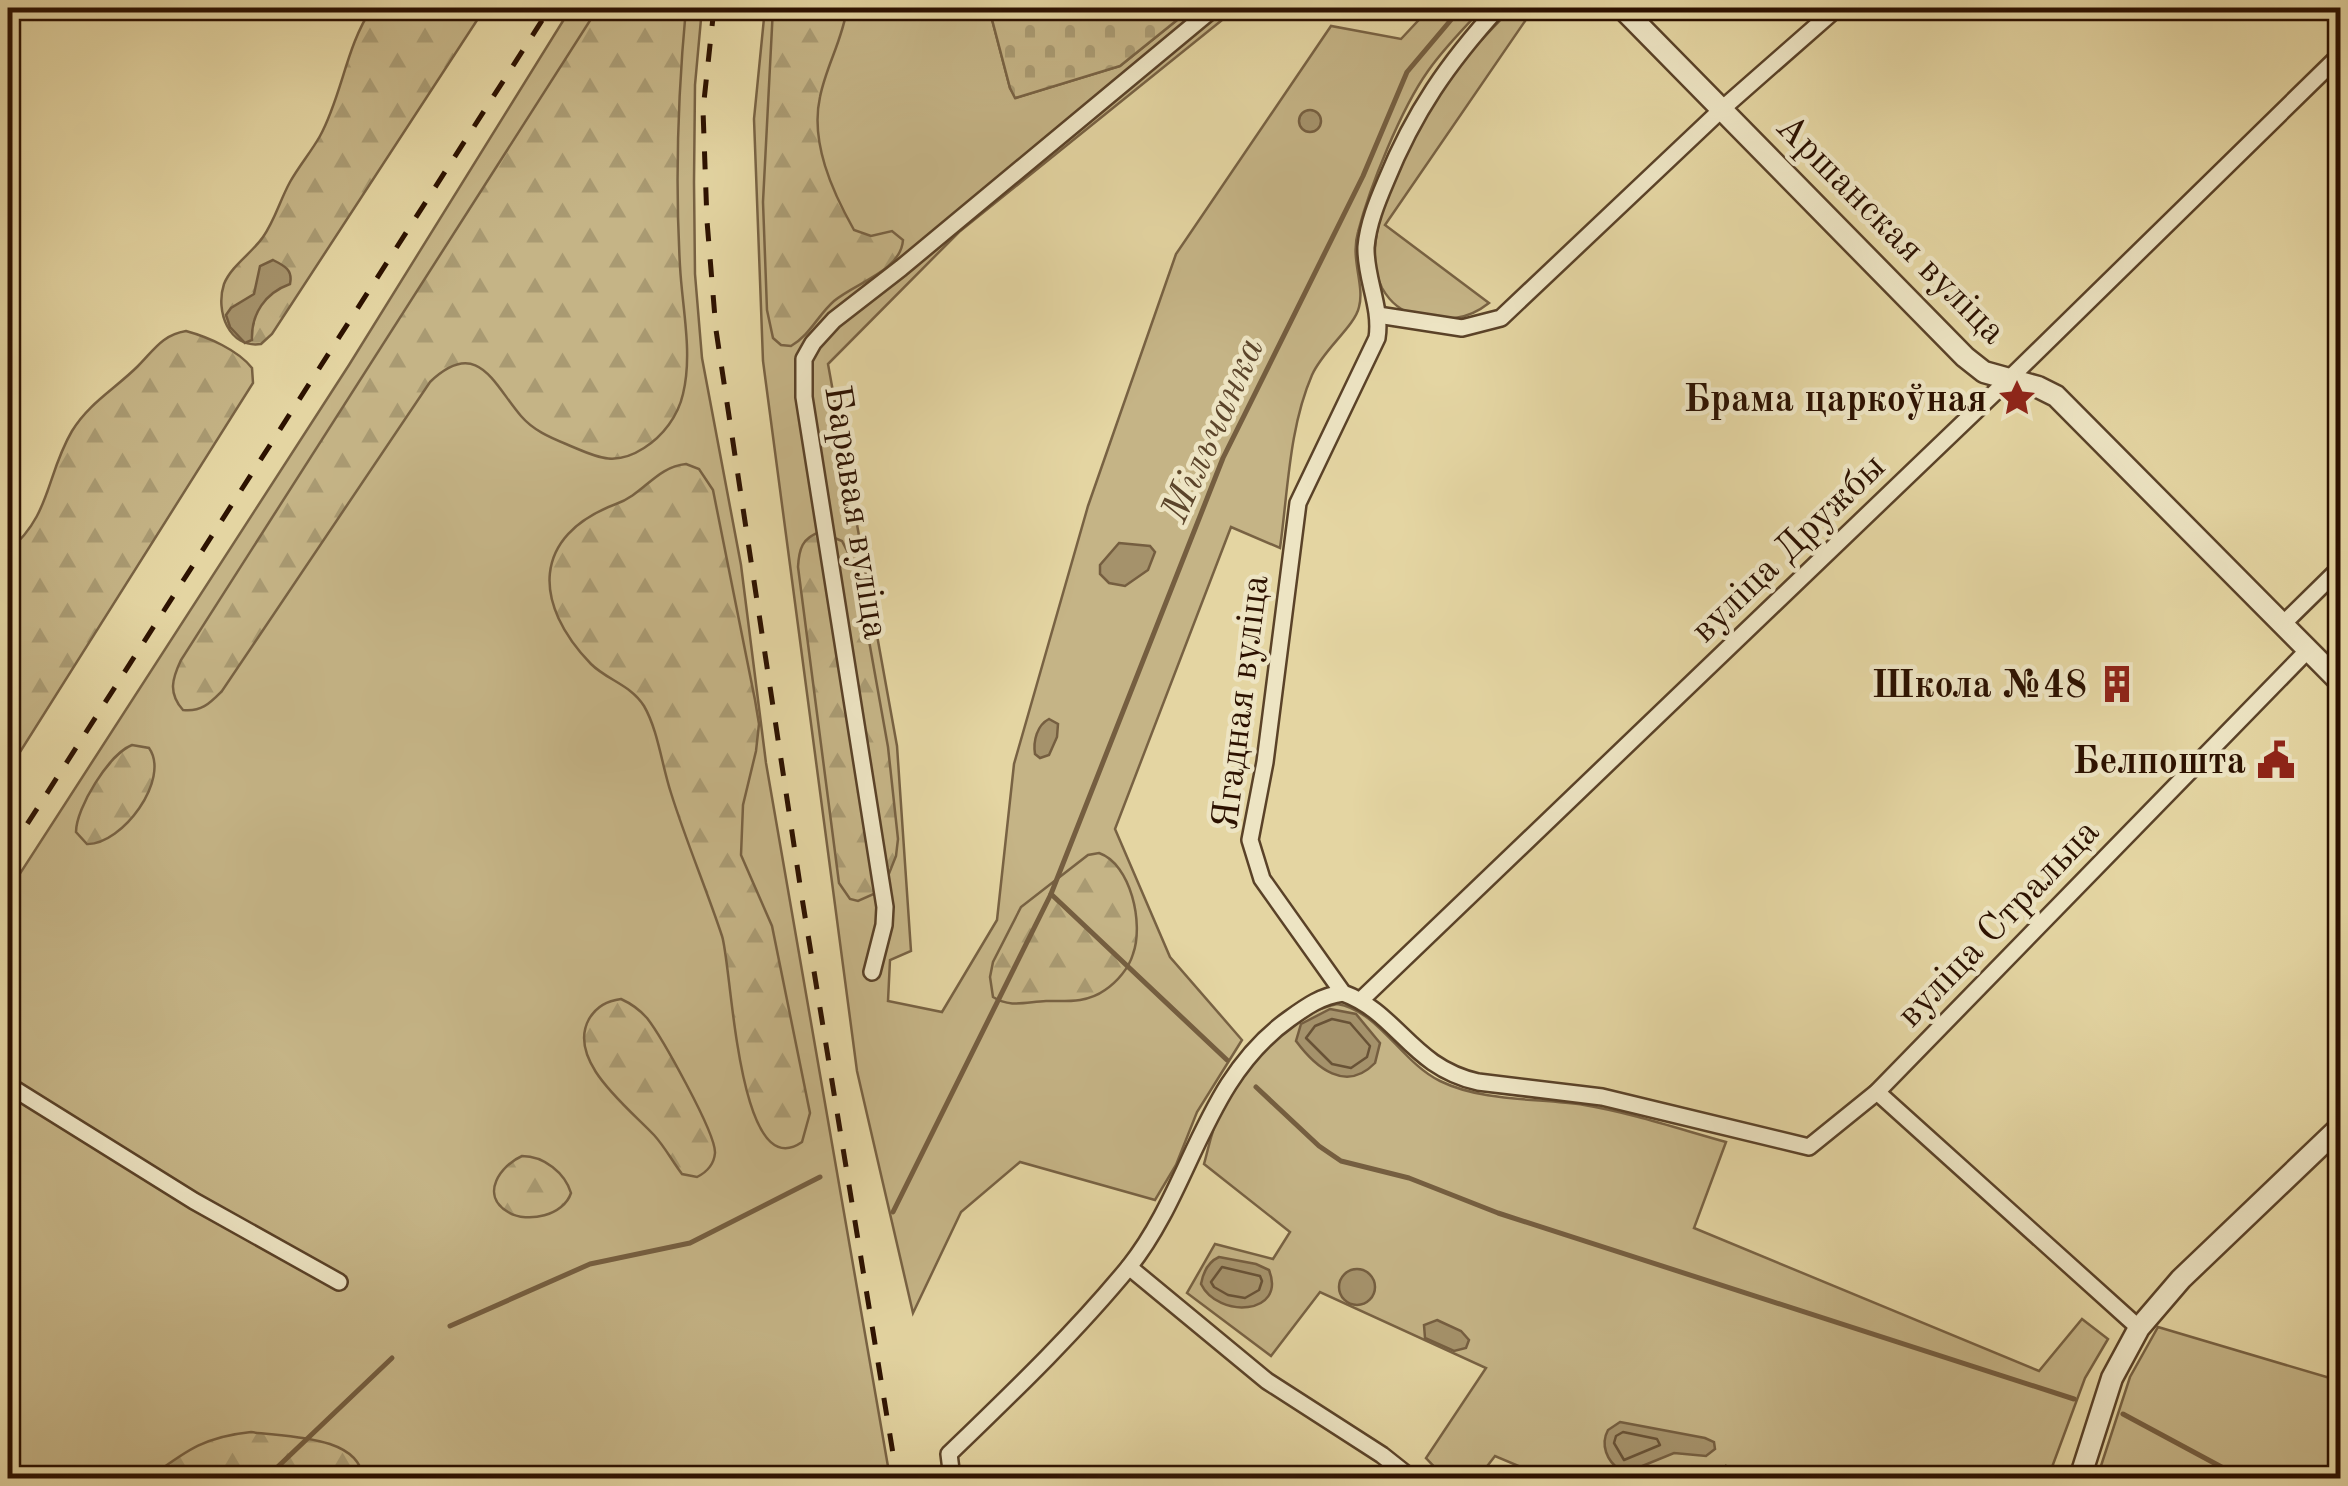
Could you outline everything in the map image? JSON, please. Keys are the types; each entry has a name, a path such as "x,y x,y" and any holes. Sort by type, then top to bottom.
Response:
{"street":[{"name":"Баравая вуліца","path":"872,972 884,926 884,906 804,397 804,359 834,320 1214,8"},
{"name":"Ягадная вуліца","path":"1343,993 1262,879 1250,840 1266,762 1298,503 1373,350 1379,327 1366,252 1376,206 1414,118 1437,80 1498,8"},
{"name":"Аршанская вуліца","path":"1622,8 1965,356 1984,372 2056,396 2340,682"},
{"path":"1378,316 1443,328 1482,325 1500,318 1722,109 1838,8"},
{"name":"вуліца Дружбы","path":"1361,1000 2010,378 2340,55"},
{"path":"2282,625 2340,568"},
{"name":"вуліца Стральца","path":"1361,1000 1427,1061 1459,1078 1602,1097 1809,1147 1876,1092 2308,650"},
{"path":"952,1478 949,1454 1044,1362 1128,1267 1162,1216 1209,1114 1244,1059 1315,1000 1343,993 1361,1000"},
{"path":"8,1085 194,1201 339,1282"},
{"path":"1876,1092 2139,1328"},
{"path":"2080,1478 2112,1378 2139,1328 2181,1280 2340,1126"},
{"path":"1128,1267 1266,1381 1411,1478"}],"green space":[{"path":"372,8 485,8 272,334 261,344 240,341 223,316 224,284 263,237 290,182 320,136 356,38"},
{"path":"571,8 702,8 695,85 694,182 695,274 702,358 741,565 766,763 890,1478 8,1478 8,892 349,365"},
{"path":"598,8 686,8 678,169 687,362 681,402 673,418 644,448 623,458 604,458 542,433 521,416 493,379 473,364 447,369 430,382 222,691 201,708 183,710 173,686 181,660"},
{"path":"765,8 989,8 1016,98 1120,66 1192,8 1237,8 959,232 828,364 897,746 911,951 890,960 888,1001 942,1012 997,920 1014,764 1088,506 1176,254 1331,26 1401,39 1430,8 1483,8 1428,71 1378,171 1356,242 1359,307 1317,366 1304,395 1294,438 1280,548 1231,527 1115,829 1170,957 1242,1040 1197,1112 1176,1165 1155,1200 1020,1162 961,1212 913,1313 857,1071 763,361 754,119"},
{"path":"773,8 847,8 820,97 818,131 825,166 854,230 871,236 892,231 903,240 900,251 886,268 834,301 791,346 781,345 773,338 767,310 763,202"},
{"path":"989,8 1192,8 1120,66 1015,98"},
{"path":"1512,8 1534,8 1385,225 1489,303 1472,314 1455,318 1411,314 1396,306 1382,288 1376,266 1381,214 1403,158 1442,89"},
{"path":"186,331 239,355 252,368 253,383 8,771 8,551 32,524 79,421 159,344"},
{"path":"686,464 699,469 713,490 759,724 743,805 741,855 772,926 810,1113 802,1142 780,1148 763,1133 751,1105 741,1067 722,936 677,811 649,716 632,693 597,670 572,641 558,618 551,595 555,553 568,534 588,518 626,500 666,470"},
{"path":"820,532 842,541 856,568 888,747 898,839 886,881 876,893 858,901 850,899 839,883 798,567 803,545"},
{"path":"132,745 149,748 154,761 148,792 115,834 87,844 76,832 82,810 104,770"},
{"path":"1099,853 1119,869 1136,912 1136,941 1126,969 1105,990 1084,999 1012,1003 993,997 993,962 1021,907 1088,855"},
{"path":"621,999 641,1012 654,1028 707,1126 715,1153 709,1167 697,1177 682,1174 658,1140 604,1083 586,1051 584,1035 589,1019 603,1005"},
{"path":"1337,1004 1365,1016 1426,1073 1457,1088 1492,1096 1602,1108 1726,1142 1694,1228 2039,1371 2082,1319 2108,1339 2085,1378 2048,1478 1754,1478 1726,1466 1721,1478 1588,1478 1564,1469 1557,1478 1547,1478 1495,1456 1478,1478 1445,1478 1426,1458 1486,1368 1320,1292 1271,1356 1187,1293 1215,1244 1273,1259 1290,1232 1204,1164 1220,1112 1253,1061 1301,1019"},
{"path":"522,1156 546,1162 564,1179 571,1193 561,1207 544,1215 525,1217 499,1205 496,1181 507,1166"},
{"path":"2158,1327 2340,1381 2340,1478 2097,1478 2130,1377"},
{"path":"251,1432 300,1437 335,1446 349,1453 363,1478 149,1478 196,1447"}],"water":[{"path":"1310,110 1318,113 1318,129 1310,132 1302,129 1299,121 1302,113"},
{"path":"273,260 287,269 290,284 273,293 261,306 252,340 245,343 230,327 226,315 254,294 260,266"},
{"path":"1119,543 1150,546 1155,552 1148,570 1125,586 1109,583 1100,574 1100,565"},
{"path":"1049,719 1058,724 1057,737 1049,755 1040,758 1035,754 1035,739 1041,725"},
{"path":"1330,1009 1356,1014 1380,1043 1375,1063 1364,1072 1353,1076 1332,1073 1296,1041 1301,1024"},
{"path":"1219,1257 1269,1270 1272,1285 1268,1296 1248,1307 1235,1307 1210,1295 1201,1284 1209,1265"},
{"path":"1357,1269 1370,1274 1375,1287 1370,1300 1357,1305 1344,1300 1339,1287 1344,1274"},
{"path":"1437,1320 1461,1331 1469,1340 1466,1348 1454,1351 1425,1338 1424,1325"},
{"path":"1620,1422 1705,1438 1714,1442 1715,1449 1706,1456 1674,1453 1635,1469 1620,1470 1608,1457 1605,1441 1608,1430"}],"waterway":[{"name":"Мільчанка","path":"893,1212 1051,894 1223,458 1363,176 1407,72 1461,8"},
{"path":"1051,894 1227,1060"},
{"path":"1256,1087 1319,1146 1341,1161 1409,1178 1498,1213 2074,1399"},
{"path":"450,1326 590,1264 690,1243 820,1177"},
{"path":"266,1478 392,1358"},
{"path":"2123,1414 2242,1478"}],"railway":[{"path":"8,854 550,8"},
{"path":"714,8 703,110 716,330 802,898 897,1478"}],"place":[{"name":"Брама царкоўная","path":"2017,398"},
{"name":"Школа №48","path":"2117,684"},
{"name":"Белпошта","path":"2276,760"}]}
